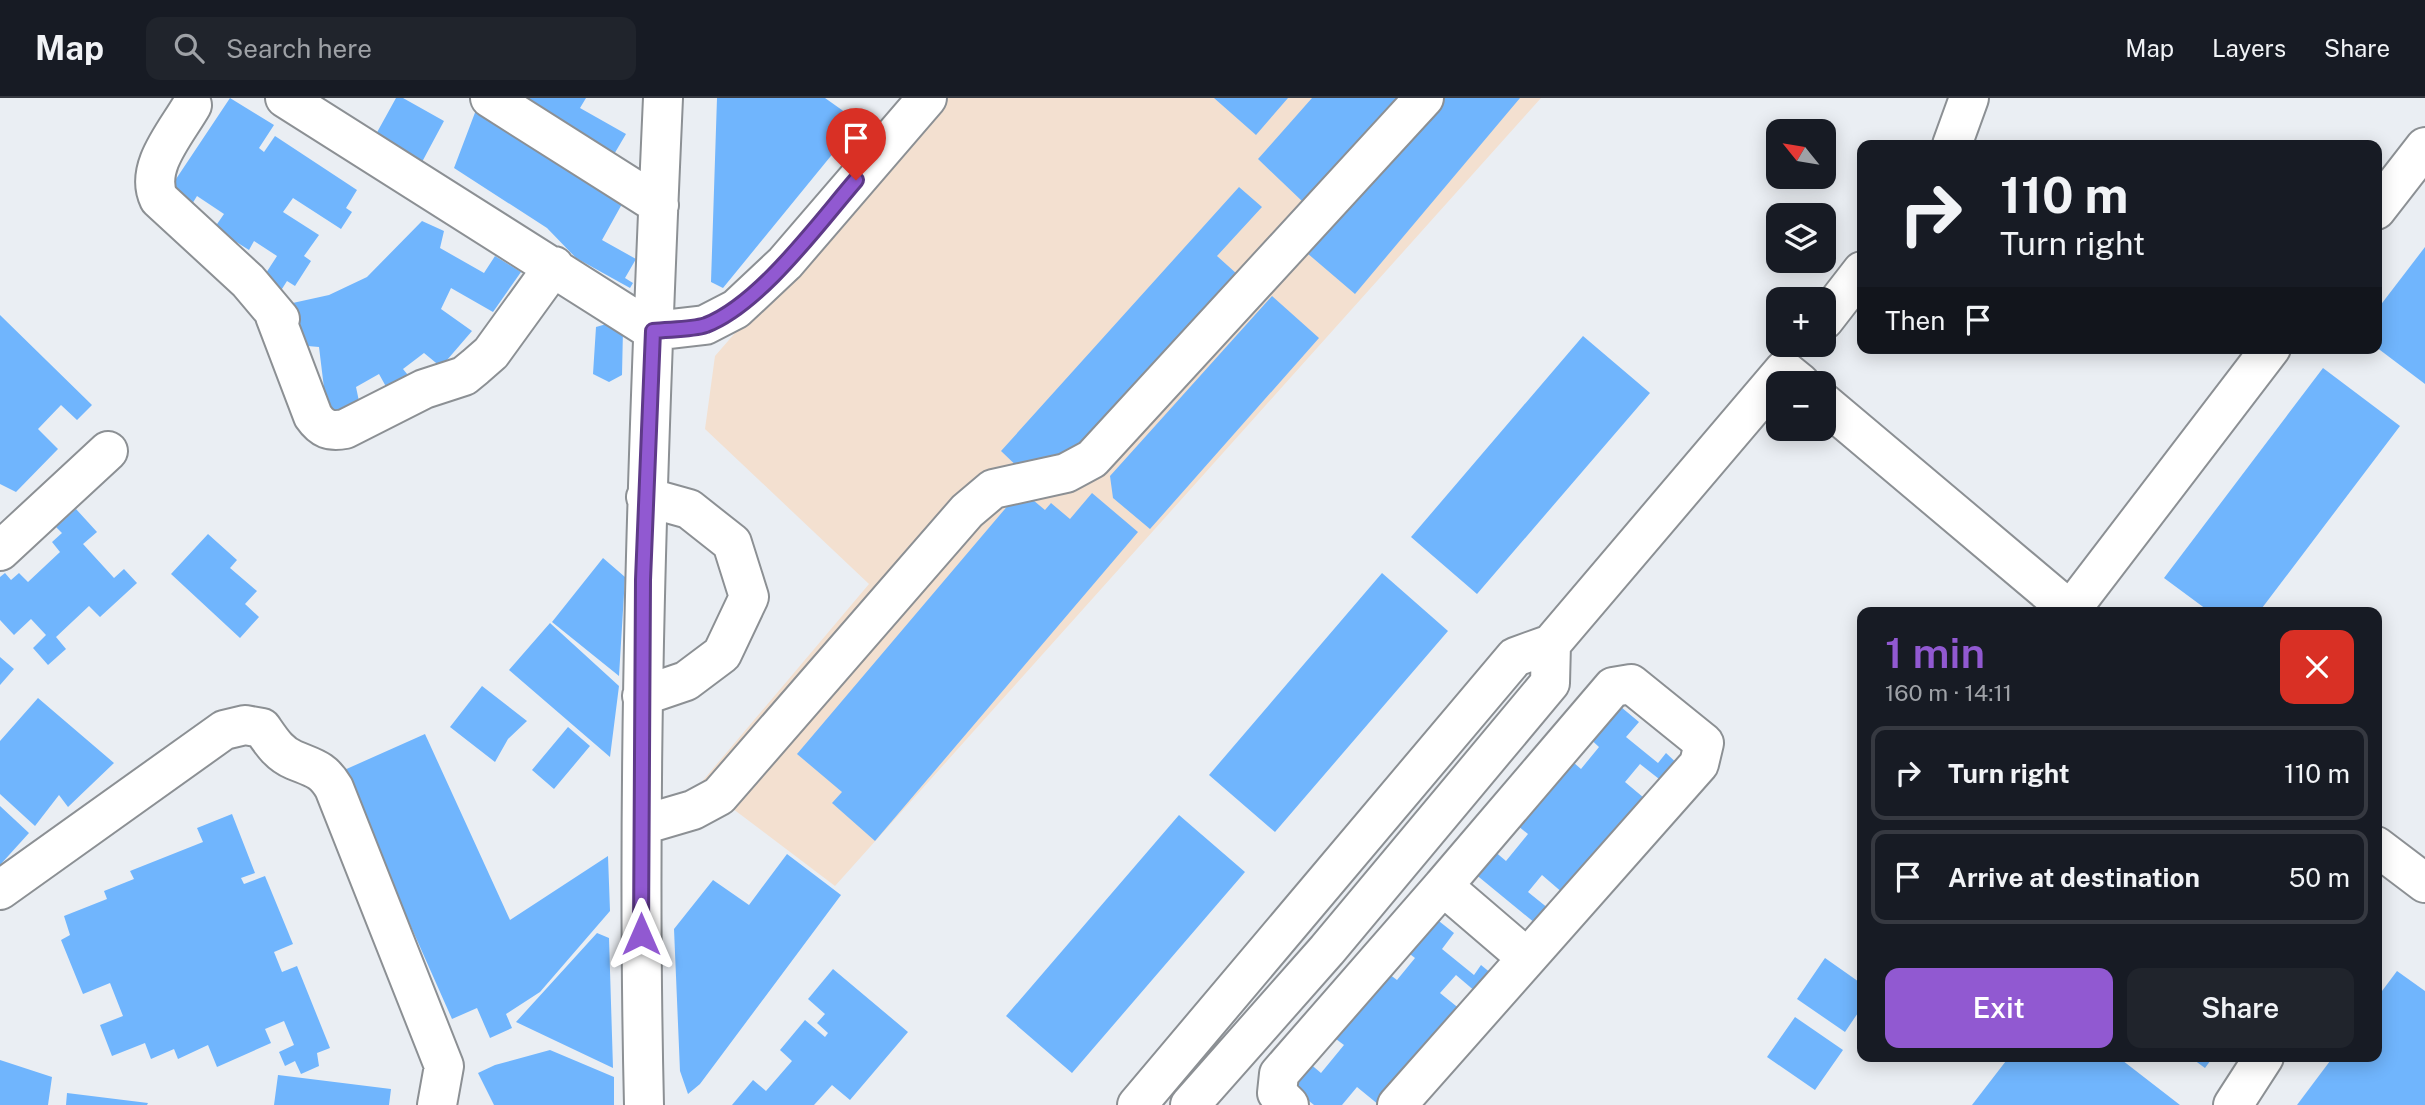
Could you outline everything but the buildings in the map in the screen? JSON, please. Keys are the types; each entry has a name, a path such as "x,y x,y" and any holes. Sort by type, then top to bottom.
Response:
{"street":[{"path":"285,98 653,331 705,326 736,309 785,262 927,98"},
{"path":"490,98 659,205"},
{"path":"644,1105 642,696 646,497 663,98"},
{"path":"642,825 693,810 719,796 967,511 993,489 1066,473 1092,459 1424,98"},
{"path":"1954,140 1969,98"},
{"path":"192,105 155,169 152,185 159,199 248,281 280,319 275,316 313,416 319,425 332,432 345,429 424,389 464,376 491,354 554,266"},
{"path":"2382,202 2425,147"},
{"path":"1836,305 1857,277"},
{"path":"2075,607 2266,354"},
{"path":"1137,1105 1515,657 1551,644 1796,366"},
{"path":"1836,413 2065,607"},
{"path":"0,551 108,452"},
{"path":"642,696 686,681 722,654 749,597 732,543 689,509 646,497"},
{"path":"1190,1105 1398,866 1550,683 1551,644"},
{"path":"1289,1105 1277,1093 1279,1074 1613,687 1631,684 1704,743 1699,764 1397,1105"},
{"path":"0,890 224,730 245,724 262,728 282,753 314,765 327,775 334,788 444,1066 437,1105"},
{"path":"2382,851 2425,883"},
{"path":"1398,866 1439,891 1527,958"},
{"path":"2233,1105 2261,1062"}],"shaded area":[{"path":"939,98 1541,98 835,886 700,784 869,584 705,429 715,356"}],"route":[{"path":"641,934 643,580 653,331 705,326 736,309 785,262 856,180"}]}
